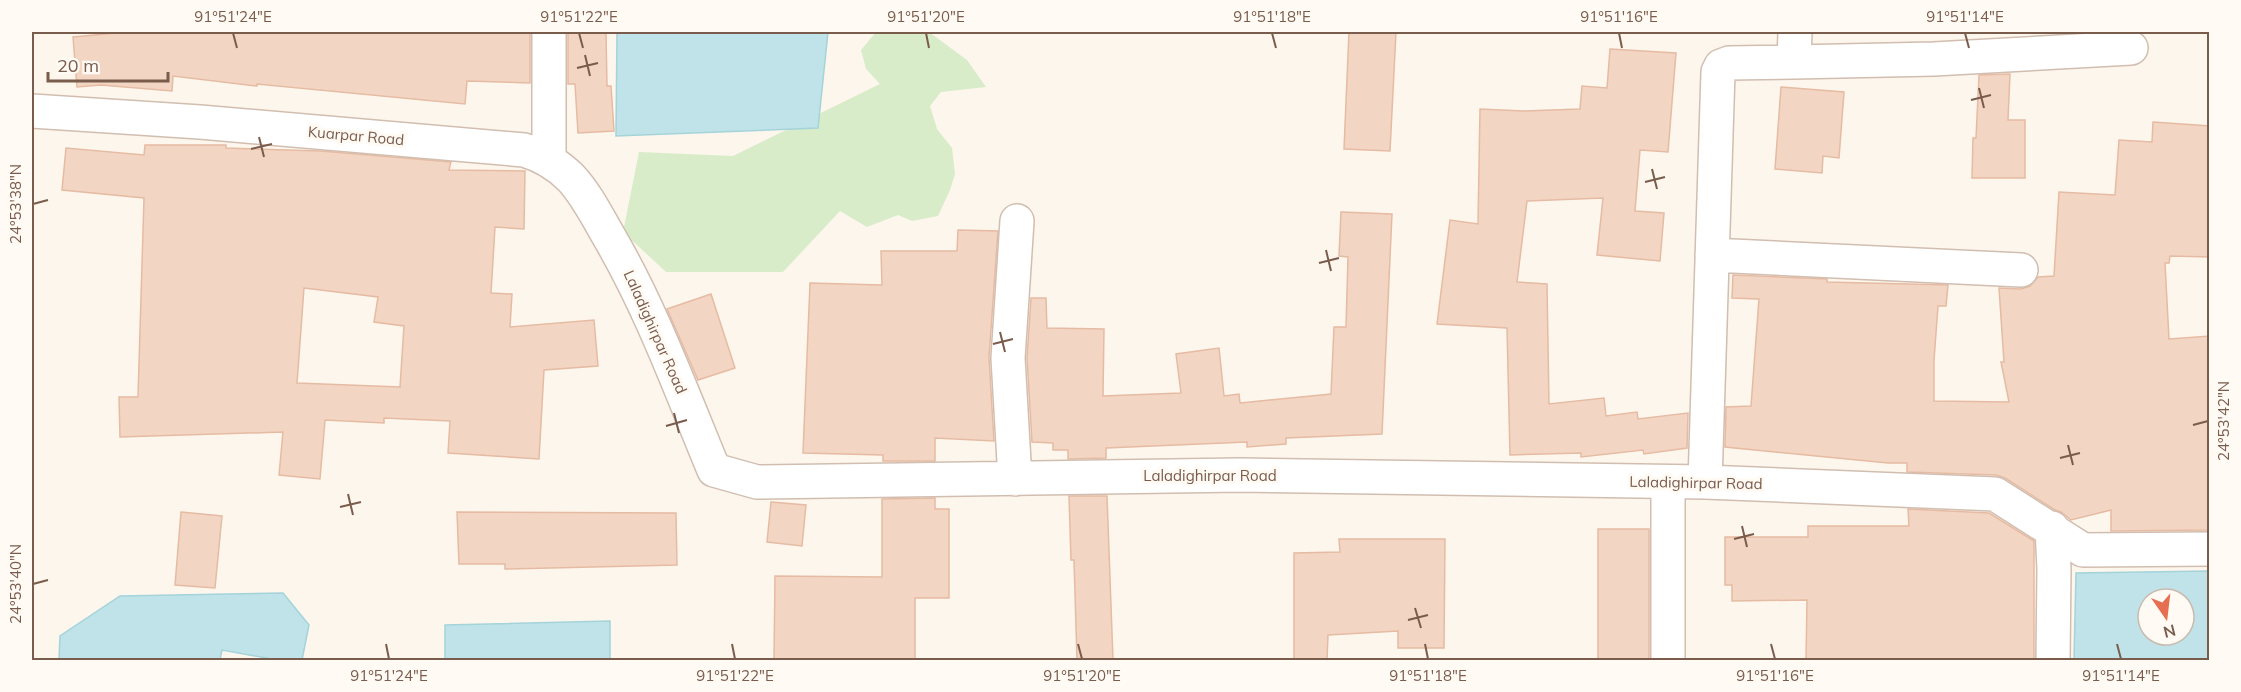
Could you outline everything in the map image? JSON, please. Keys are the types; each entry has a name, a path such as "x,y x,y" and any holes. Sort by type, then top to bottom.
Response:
{"street":[{"path":"549,32 549,161"},
{"path":"1705,482 1720,66 1794,47 1934,59 2053,42 2131,48"},
{"name":"Kuarpar Road","path":"32,111 200,122 524,150 538,154 549,161"},
{"name":"Laladighirpar Road","path":"549,161 571,178 588,201 643,299 714,470 758,482 1240,475 1705,482 1995,494 2052,528 2083,550 2210,549"},
{"path":"1015,479 1008,358 1017,221"},
{"path":"1712,255 2021,270"},
{"path":"1668,482 1668,660"},
{"path":"2052,528 2053,660"}],"green space":[{"path":"876,32 929,32 967,60 986,87 941,92 930,106 937,129 952,148 955,174 938,216 912,221 898,215 867,227 840,211 783,272 666,272 623,232 639,152 733,156 880,84 866,69 861,50"}],"water":[{"path":"617,32 828,32 818,128 616,136"},
{"path":"2209,571 2209,660 2074,660 2076,573"},
{"path":"283,593 309,625 302,660 277,660 222,650 220,660 59,660 60,636 120,596"},
{"path":"610,621 610,660 445,660 445,625"}],"building":[{"path":"127,32 530,32 530,83 467,81 465,104 257,84 257,86 173,76 172,91 101,85 77,87 73,37"},
{"path":"568,32 606,32 607,86 611,86 614,131 578,133 575,84 568,84"},
{"path":"1349,32 1396,32 1390,151 1344,149"},
{"path":"1610,49 1676,53 1668,152 1640,150 1635,211 1664,213 1660,261 1597,255 1603,198 1527,201 1517,282 1547,284 1549,404 1604,398 1606,416 1637,412 1638,419 1688,413 1687,448 1644,454 1643,450 1581,457 1581,453 1510,455 1507,328 1437,324 1450,220 1478,224 1480,109 1523,111 1580,109 1582,86 1607,88"},
{"path":"2010,74 2008,120 2025,120 2025,178 1972,178 1979,75"},
{"path":"1781,87 1844,92 1839,158 1823,156 1822,173 1775,169"},
{"path":"2153,122 2210,126 2210,257 2170,256 2169,263 2165,263 2169,339 2210,336 2210,530 2111,531 2111,510 2071,520 2005,478 1996,475 1907,472 1907,463 1725,447 1726,407 1751,406 1759,299 1732,298 1733,275 1827,279 1827,282 1948,285 1946,306 1938,306 1934,401 2009,402 2001,362 2004,362 1999,288 2021,289 2030,286 2038,277 2054,276 2059,192 2115,195 2119,140 2152,142"},
{"path":"145,145 226,145 226,148 321,151 451,162 449,170 525,171 524,229 495,227 491,293 512,294 510,327 594,320 598,366 544,370 539,459 448,453 450,421 384,418 384,423 325,420 320,479 279,475 283,432 120,437 119,397 138,397 144,198 62,190 66,148 144,155","holes":["304,288 378,297 374,322 404,326 400,387 297,383"]},
{"path":"1341,212 1392,214 1382,434 1286,438 1286,444 1247,447 1247,442 1106,448 1106,458 1068,459 1068,450 1053,450 1053,443 1032,442 1027,358 1031,298 1046,298 1047,328 1104,329 1103,396 1181,393 1176,354 1219,348 1224,396 1239,394 1240,403 1331,394 1334,327 1346,327 1348,257 1339,256"},
{"path":"958,230 998,231 989,357 994,441 935,438 935,461 883,461 883,455 803,453 810,283 882,285 881,251 957,251"},
{"path":"711,294 735,368 698,380 667,309"},
{"path":"1069,496 1107,496 1113,660 1077,660 1074,560 1071,560"},
{"path":"935,498 935,509 949,509 949,598 915,598 915,660 774,660 775,576 882,577 882,499"},
{"path":"771,502 806,505 802,546 767,542"},
{"path":"1908,509 1989,513 2034,541 2034,660 1806,660 1807,600 1732,601 1732,585 1725,585 1725,537 1808,537 1808,526 1909,526"},
{"path":"181,512 222,516 215,588 175,585"},
{"path":"457,512 676,513 677,565 505,569 505,564 459,564"},
{"path":"1598,529 1649,529 1649,660 1598,660"},
{"path":"1339,539 1445,539 1444,648 1398,648 1398,631 1328,635 1327,660 1294,660 1294,553 1340,552"}]}
